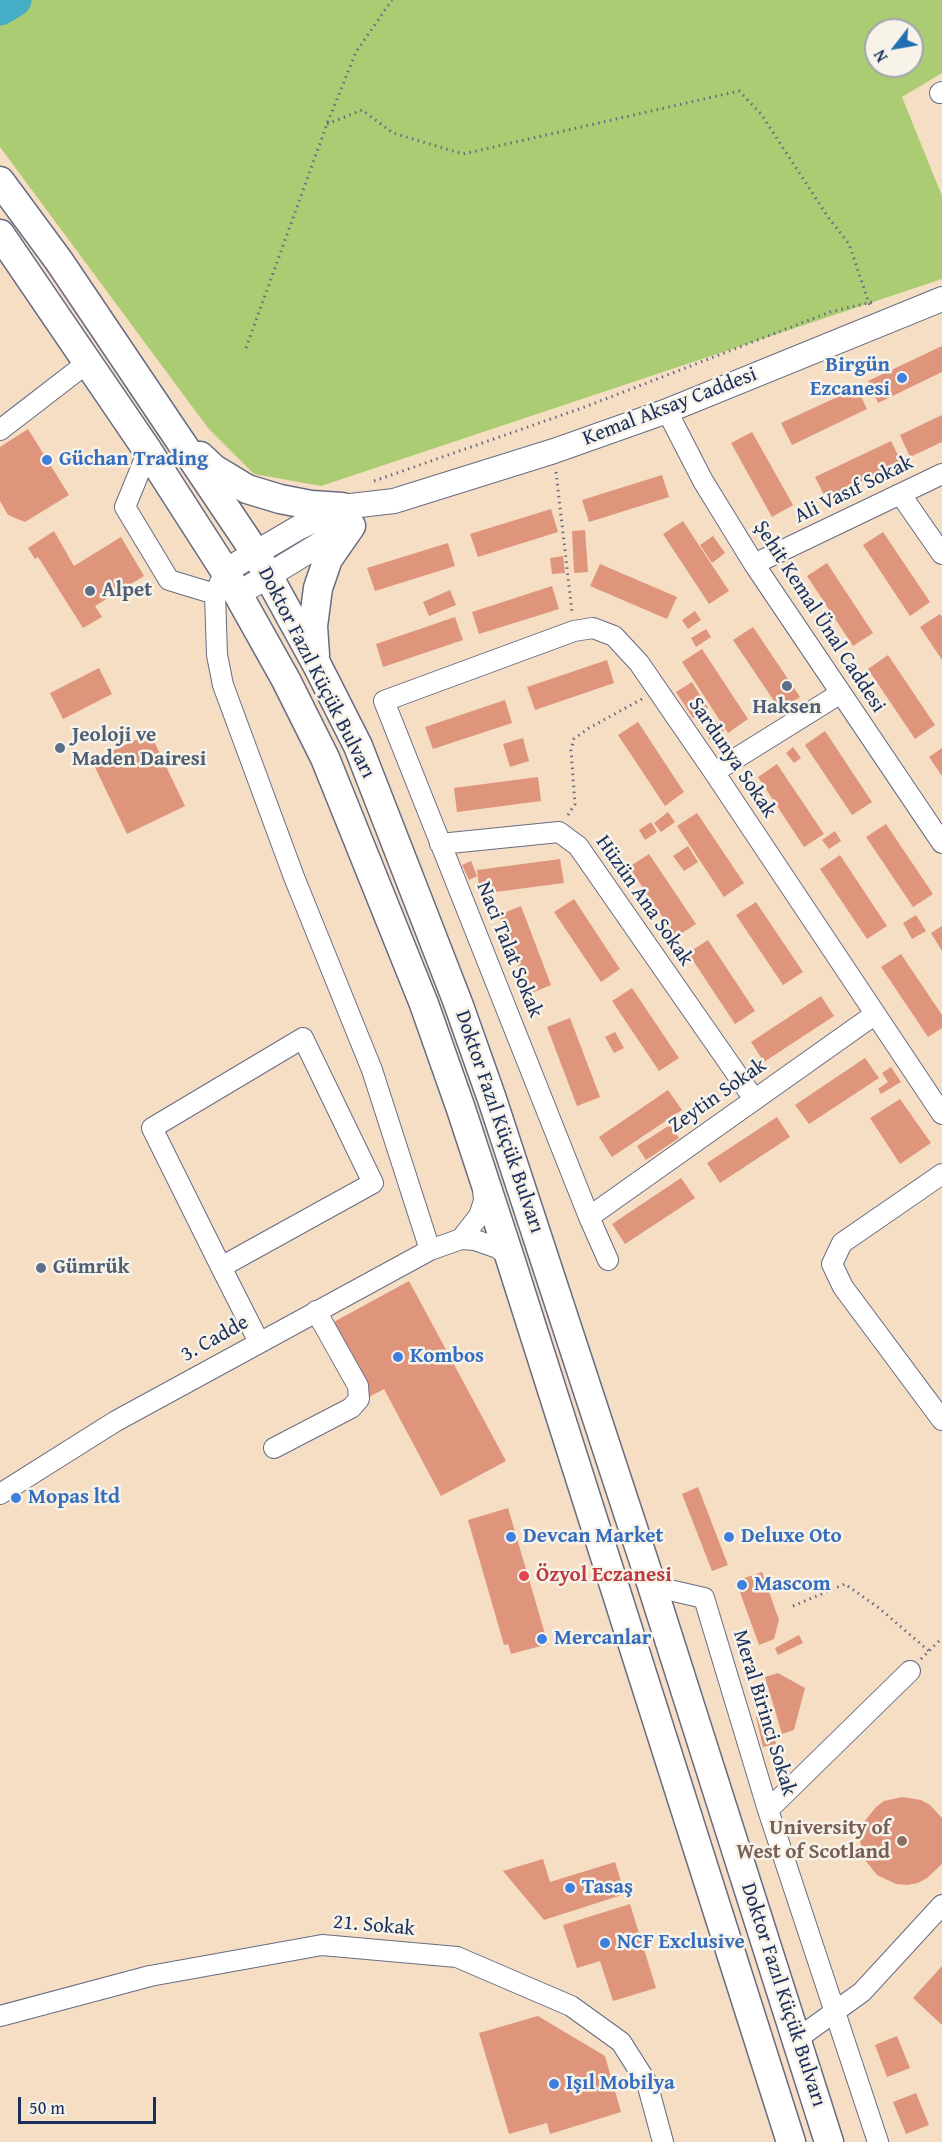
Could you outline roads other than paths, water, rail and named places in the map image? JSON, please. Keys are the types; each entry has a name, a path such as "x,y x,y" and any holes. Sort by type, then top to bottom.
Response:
{"highway":[{"name":"Doktor Fazıl Küçük Bulvarı","path":"0,181 59,261 262,564 358,746 458,1003 549,1268 829,2142"},
{"name":"Doktor Fazıl Küçük Bulvarı","path":"0,234 148,450 226,586 286,680 325,758 424,1004 482,1174 791,2142"},
{"path":"175,432 214,469 247,489 346,516 318,588 313,626 316,663"}],"main road":[{"name":"Kemal Aksay Caddesi","path":"226,586 346,516 554,451 667,411 942,299"}],"street":[{"path":"0,430 87,363"},
{"name":"Şehit Kemal Ünal Caddesi","path":"667,411 703,481 754,564 942,843"},
{"path":"148,450 125,507 169,580 226,586 217,655 224,685 294,877 372,1070 430,1250"},
{"name":"Ali Vasıf Sokak","path":"754,564 942,474"},
{"path":"901,495 942,554"},
{"name":"Sardunya Sokak","path":"384,701 574,631 593,628 614,636 639,663 714,772 942,1114"},
{"path":"714,772 841,693"},
{"name":"Naci Talat Sokak","path":"384,701 589,1217"},
{"name":"Hüzün Ana Sokak","path":"440,844 559,832 578,846 754,1099"},
{"name":"Zeytin Sokak","path":"589,1217 874,1015"},
{"path":"221,1267 373,1183 303,1038 152,1128 221,1267 259,1342"},
{"path":"461,1239 479,1216 484,1201 482,1174"},
{"path":"942,1174 842,1243 831,1264 843,1287 942,1420"},
{"path":"589,1217 608,1260"},
{"path":"461,1239 486,1242 510,1258"},
{"name":"3. Cadde","path":"0,1494 116,1421 430,1250 461,1239"},
{"path":"274,1448 351,1408 359,1399 358,1386 315,1311"},
{"name":"Meral Birinci Sokak","path":"652,1586 704,1598 768,1810 878,2142"},
{"path":"768,1810 910,1671"},
{"path":"796,2039 861,1992 942,1905"},
{"name":"21. Sokak","path":"0,2016 150,1976 322,1945 457,1958 571,2006 621,2042 647,2083 658,2141"}],"waterway":[{"path":"0,9 15,0"}],"place":[{"name":"Birgün Ezcanesi","path":"902,378"},
{"name":"Güchan Trading","path":"47,460"},
{"name":"Alpet","path":"90,591"},
{"name":"Haksen","path":"787,686"},
{"name":"Jeoloji ve Maden Dairesi","path":"60,748"},
{"name":"Gümrük","path":"41,1268"},
{"name":"Kombos","path":"398,1357"},
{"name":"Mopas ltd","path":"16,1498"},
{"name":"Devcan Market","path":"511,1537"},
{"name":"Deluxe Oto","path":"729,1537"},
{"name":"Özyol Eczanesi","path":"524,1576"},
{"name":"Mascom","path":"742,1585"},
{"name":"Mercanlar","path":"542,1639"},
{"name":"University of West of Scotland","path":"902,1841"},
{"name":"Tasaş","path":"570,1888"},
{"name":"NCF Exclusive","path":"605,1943"},
{"name":"Işıl Mobilya","path":"554,2084"}]}
